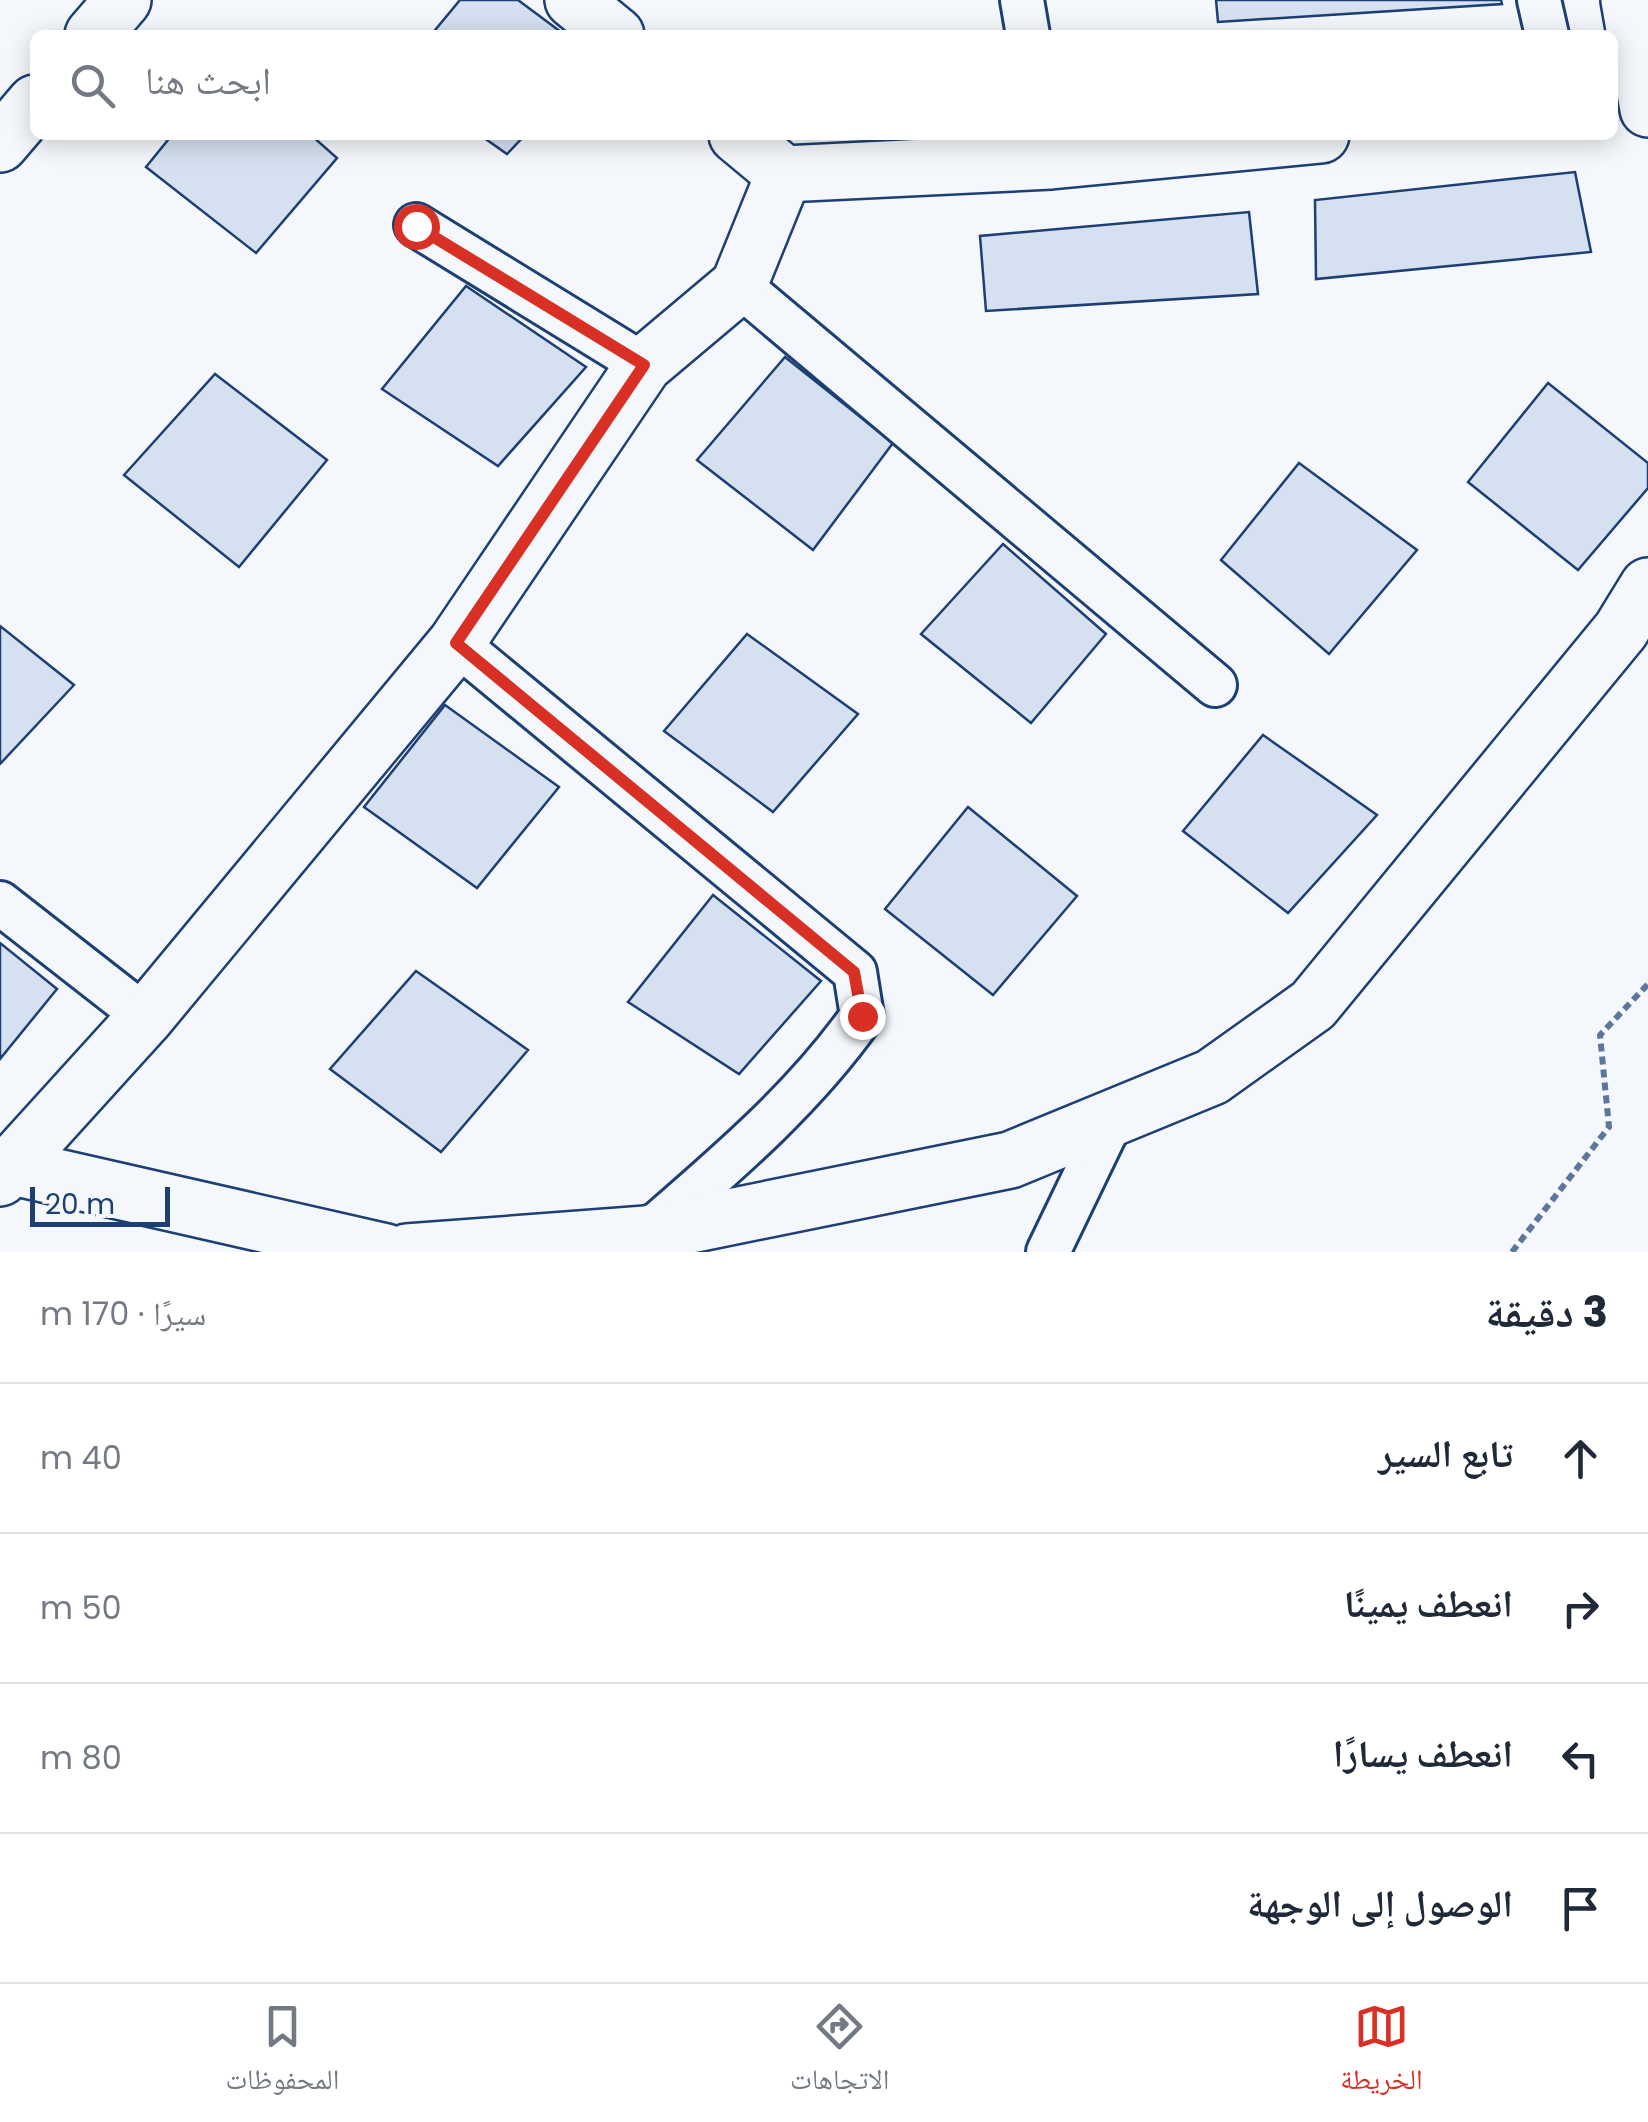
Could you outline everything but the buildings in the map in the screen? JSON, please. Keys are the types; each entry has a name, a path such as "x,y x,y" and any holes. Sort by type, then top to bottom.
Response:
{"street":[{"path":"97,30 123,0"},
{"path":"573,0 610,30"},
{"path":"1022,0 1027,30"},
{"path":"1539,0 1545,30"},
{"path":"1629,0 1636,103"},
{"path":"0,144 30,109"},
{"path":"743,140 784,174 1048,148 1216,140"},
{"path":"386,1252 7,1172 146,1016 456,643 644,365 738,285 784,174"},
{"path":"416,226 644,365"},
{"path":"738,285 1214,684"},
{"path":"407,1252 646,1234 1010,1160 1212,1077 1313,1005 1621,630 1648,586"},
{"path":"456,643 854,972 862,1016 844,1042 750,1144 646,1234"},
{"path":"0,902 146,1016"},
{"path":"1048,1252 1113,1117"}],"path":[{"path":"1512,1252 1608,1127 1600,1034 1648,984"}],"route":[{"path":"416,226 644,365 456,643 854,972 862,1016"}]}
